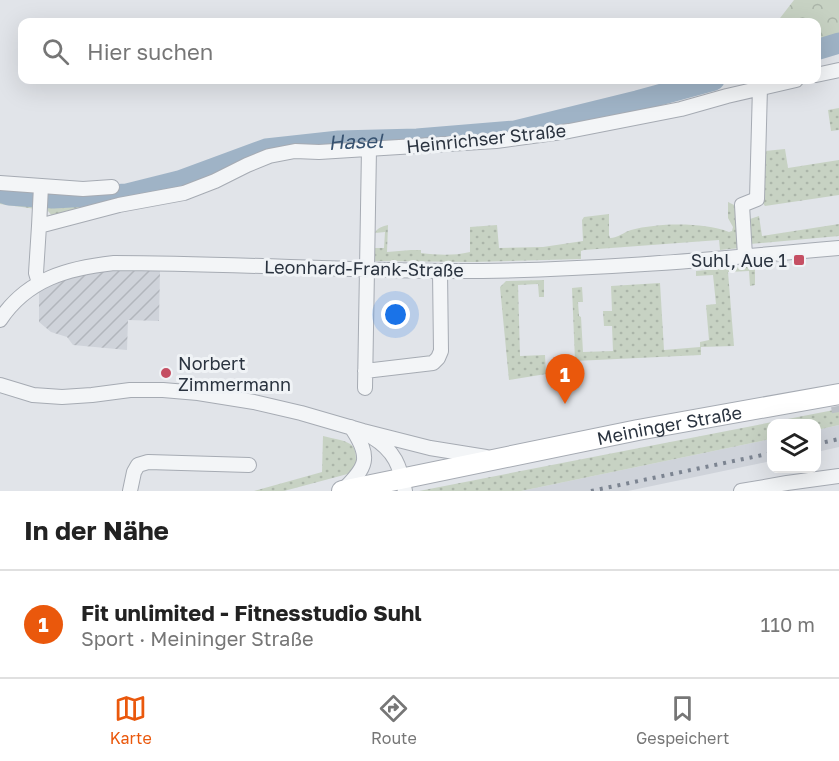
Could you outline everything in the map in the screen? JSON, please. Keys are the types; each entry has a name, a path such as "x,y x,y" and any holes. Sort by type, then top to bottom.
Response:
{"main road":[{"name":"Meininger Straße","path":"342,491 404,484 500,459 638,430 835,399"}],"street":[{"path":"821,74 839,70"},
{"name":"Heinrichser Straße","path":"39,226 118,205 184,193 269,156 295,151 319,152 496,141 569,131 681,109 775,84"},
{"path":"745,256 742,205 757,199 760,87"},
{"path":"365,388 369,149"},
{"path":"0,183 83,189 112,187"},
{"path":"39,283 36,273 41,186"},
{"name":"Leonhard-Frank-Straße","path":"0,320 22,294 56,274 114,263 440,271 584,268 839,248"},
{"path":"365,371 433,363 438,358 441,351 440,271"},
{"name":"Meininger Straße","path":"0,385 33,395 62,397 130,390 198,393 254,402 301,413 430,448 500,459"},
{"path":"342,491 358,476 364,463 357,429"},
{"name":"Meininger Straße","path":"357,429 388,448 399,466 404,484"},
{"path":"130,491 138,465 148,462 249,465"},
{"path":"741,491 839,476"}],"shaded area":[{"path":"112,269 160,270 159,321 128,320 127,350 73,345 67,337 51,332 39,322 39,290 66,277"},
{"path":"839,425 839,447 821,451 821,429"},
{"path":"767,440 767,462 628,491 521,491"}],"green space":[{"path":"794,0 839,0 839,43 821,49 821,18 780,18"},
{"path":"839,108 839,130 831,131 828,110"},
{"path":"785,149 788,168 839,160 839,195 765,206 761,201 761,155 765,151"},
{"path":"0,188 34,192 36,209 0,204"},
{"path":"728,202 736,206 740,248 720,250 719,240 584,250 581,251 581,259 473,262 372,261 372,248 384,248 385,232 375,233 388,225 387,252 421,250 421,253 451,255 470,252 470,227 497,225 499,248 543,247 583,241 582,220 584,217 609,214 610,238 631,230 667,225 706,226 729,232 733,227 728,218"},
{"path":"107,204 53,217 47,206 85,206"},
{"path":"759,216 762,236 839,224 839,236 750,244 750,219"},
{"path":"751,266 755,268 755,285 750,286 749,271 728,272 734,346 701,347 701,355 575,361 572,288 582,287 583,302 578,302 583,352 613,351 612,326 604,326 603,311 612,311 611,286 660,283 664,350 700,347 700,342 709,340 706,305 716,304 713,275 696,276 696,271"},
{"path":"544,280 544,297 539,297 538,284 518,285 520,356 545,355 546,374 509,380 500,287 506,281"},
{"path":"839,409 839,425 821,429 821,419 788,419"},
{"path":"767,423 767,440 521,491 419,491"},
{"path":"323,436 346,442 354,448 355,472 284,491 254,491 322,472"}],"waterway":[{"name":"Hasel","path":"821,48 839,43"},
{"name":"Hasel","path":"0,192 9,195 53,198 127,194 179,181 266,149 339,141 417,139 515,131 699,84"}],"tunnel":[{"path":"838,406 839,412"}],"railway":[{"path":"821,443 839,439"},
{"path":"591,491 767,454"}],"place":[{"name":"Suhl, Aue 1","path":"799,260"},
{"name":"Norbert Zimmermann","path":"166,373"},
{"name":"Fit unlimited - Fitnesstudio Suhl","path":"565,404"}]}
